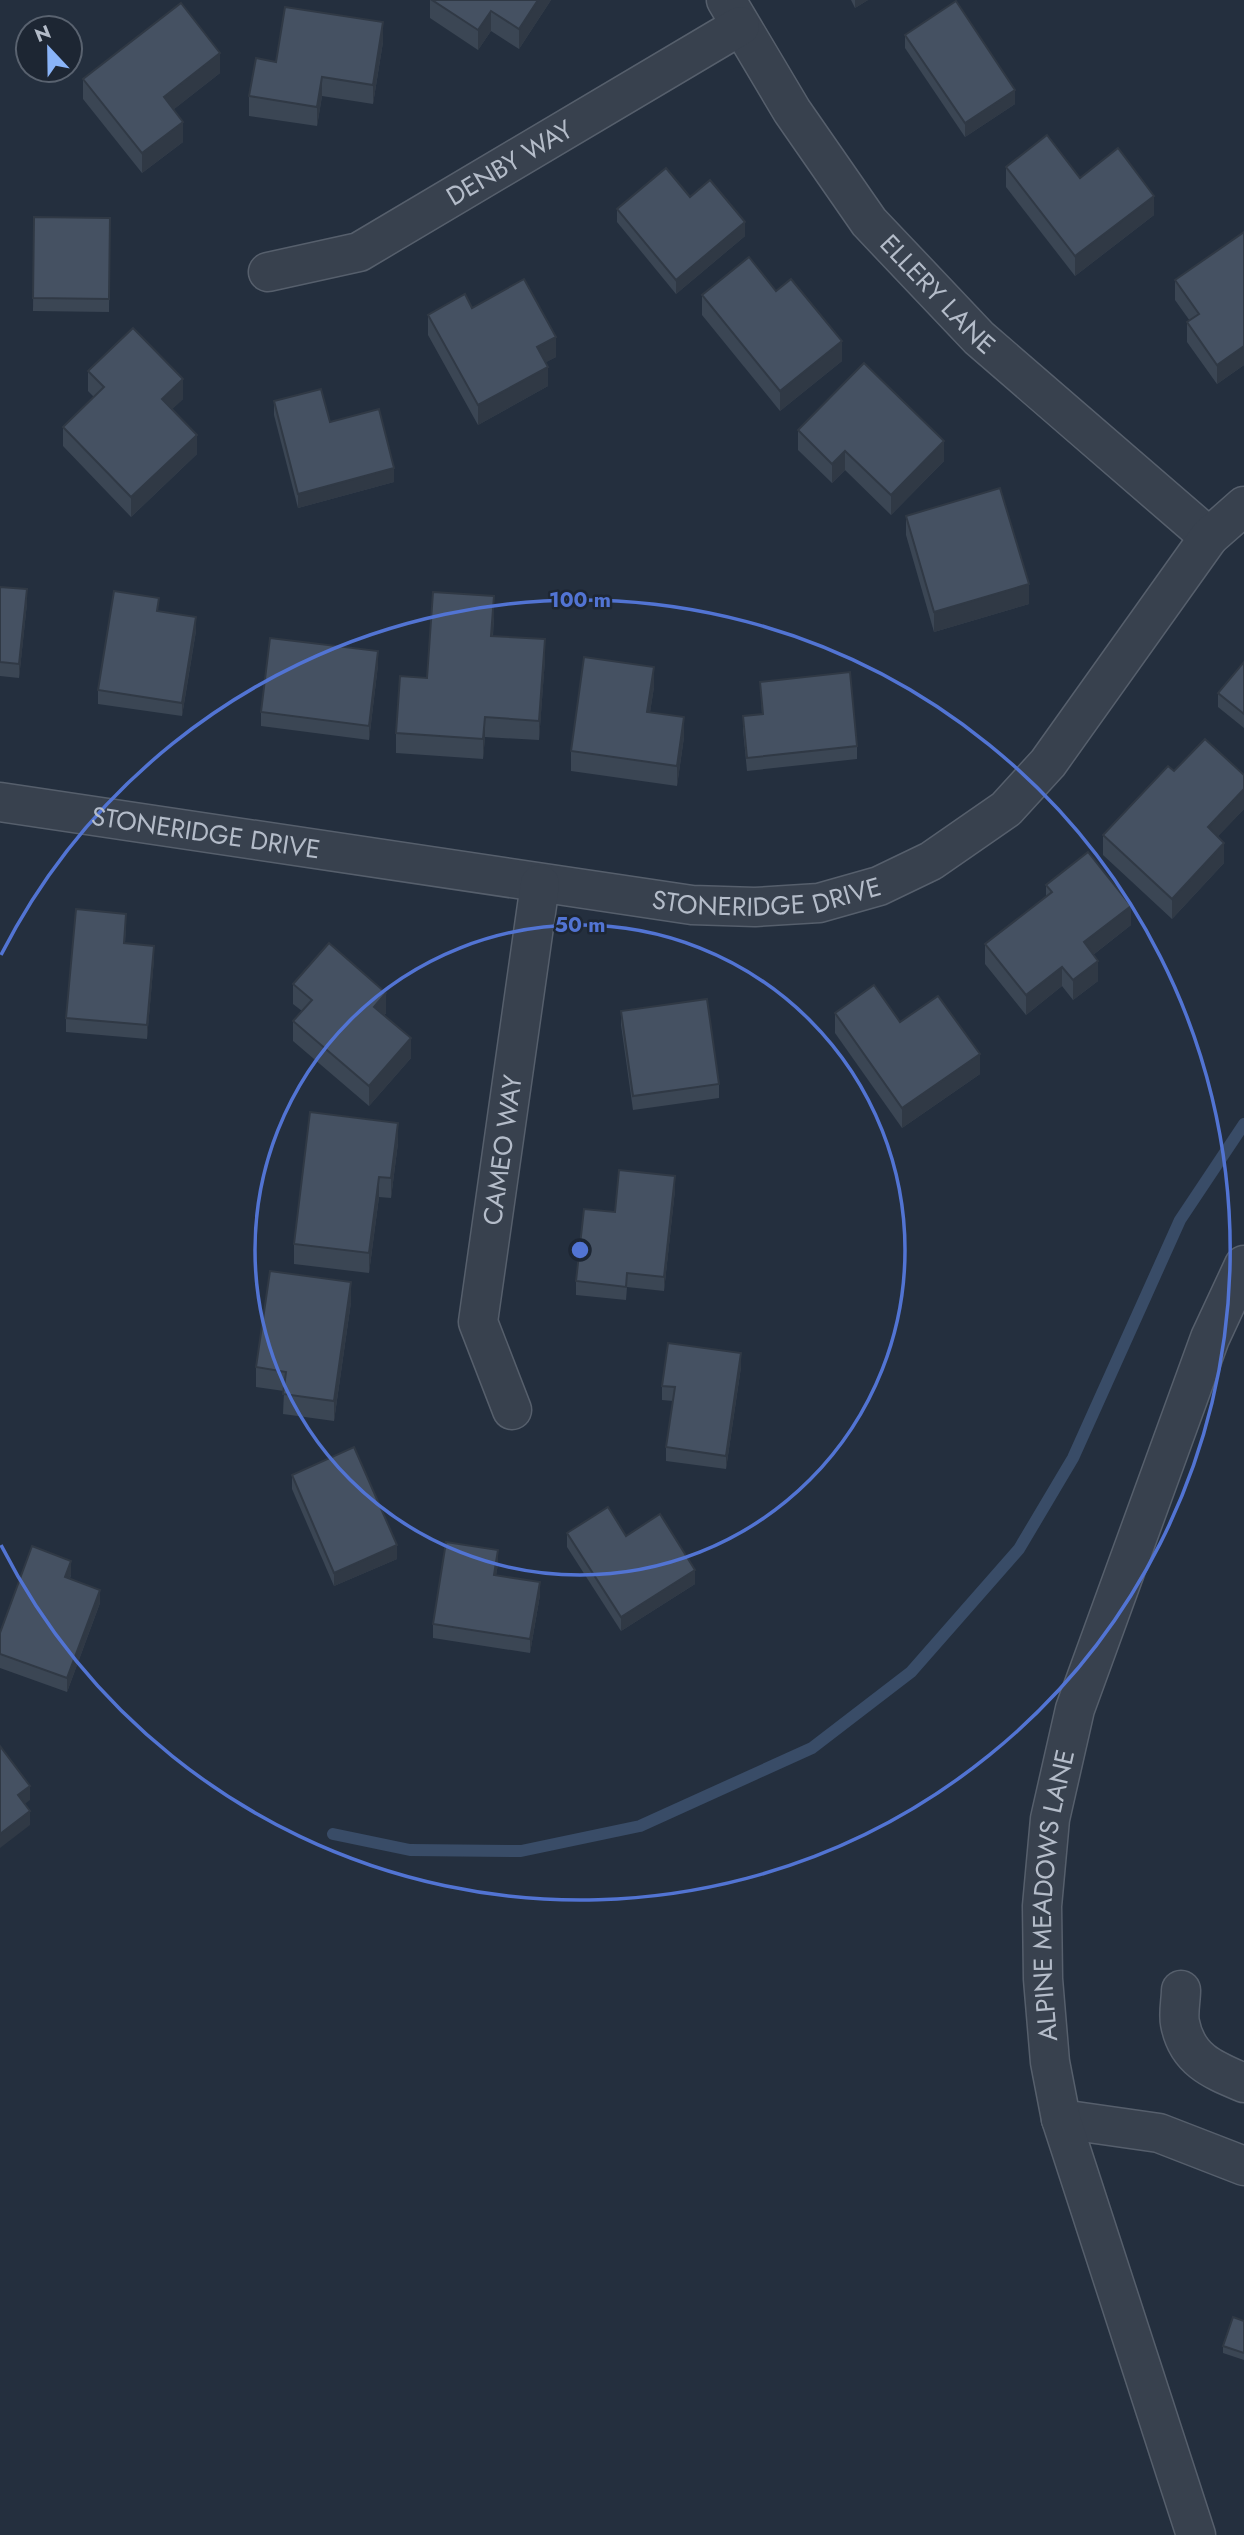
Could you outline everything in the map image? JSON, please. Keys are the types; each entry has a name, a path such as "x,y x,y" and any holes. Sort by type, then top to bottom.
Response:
{"street":[{"name":"DENBY WAY","path":"268,272 359,252 733,13"},
{"name":"ELLERY LANE","path":"733,13 792,111 869,222 979,338 1209,537"},
{"name":"STONERIDGE DRIVE","path":"0,802 692,905 755,907 819,903 879,886 931,861 1006,809 1048,762 1209,537 1244,506"},
{"name":"CAMEO WAY","path":"512,1410 478,1322 540,884"},
{"name":"ALPINE MEADOWS LANE","path":"1196,2535 1061,2119 1050,2062 1043,1979 1042,1906 1050,1819 1075,1709 1210,1338 1244,1265"},
{"path":"1181,1990 1180,2022 1192,2053 1209,2069 1244,2083"},
{"path":"1061,2119 1159,2133 1244,2166"}],"building":[{"path":"432,0 538,0 519,29 491,11 478,30"},
{"path":"956,1 1015,90 965,123 905,35"},
{"path":"181,3 220,53 164,97 183,122 142,153 84,78"},
{"path":"285,7 383,22 373,85 322,77 317,107 249,96 256,58 276,62"},
{"path":"1047,135 1080,178 1118,148 1154,196 1075,256 1006,167"},
{"path":"666,168 690,197 710,180 745,222 676,280 617,209"},
{"path":"34,217 110,218 109,299 33,298"},
{"path":"1244,232 1244,346 1217,365 1187,322 1199,314 1175,280"},
{"path":"749,257 776,291 791,279 842,341 780,391 702,295"},
{"path":"524,279 556,337 537,347 548,367 478,405 428,315 465,294 472,308"},
{"path":"133,328 183,379 162,399 197,435 131,497 63,427 104,387 88,371"},
{"path":"864,363 944,441 891,495 845,451 832,464 798,430"},
{"path":"321,389 330,422 379,409 394,468 298,494 274,401"},
{"path":"1000,488 1029,584 934,612 906,516"},
{"path":"0,587 27,589 19,664 0,662"},
{"path":"114,591 159,598 157,611 196,617 182,703 98,690"},
{"path":"433,592 494,596 491,636 545,639 539,721 485,717 483,739 396,733 400,676 427,678"},
{"path":"270,638 378,651 369,726 261,712"},
{"path":"584,657 654,667 647,712 684,717 677,766 571,751"},
{"path":"1244,662 1244,714 1218,693"},
{"path":"850,672 857,746 747,758 743,716 763,714 760,682"},
{"path":"1205,739 1244,775 1244,789 1208,827 1224,843 1172,899 1103,835 1168,766 1174,771"},
{"path":"1088,852 1131,906 1084,942 1098,961 1073,980 1062,967 1026,995 985,944 1052,892 1046,885"},
{"path":"76,909 126,914 124,943 154,946 147,1025 66,1018"},
{"path":"329,943 386,993 374,1007 411,1038 369,1086 293,1021 312,1000 293,984"},
{"path":"874,985 900,1022 938,996 980,1054 902,1108 835,1013"},
{"path":"707,999 719,1084 633,1096 621,1011"},
{"path":"310,1112 398,1123 391,1178 379,1177 369,1253 294,1244"},
{"path":"619,1170 675,1176 664,1277 627,1273 626,1287 576,1281 584,1209 615,1212"},
{"path":"270,1271 351,1282 334,1401 283,1394 286,1372 256,1367"},
{"path":"668,1343 741,1353 726,1456 666,1447 675,1387 662,1386"},
{"path":"354,1447 397,1545 334,1573 292,1475"},
{"path":"608,1507 626,1536 660,1514 695,1570 621,1617 567,1533"},
{"path":"446,1542 498,1550 494,1575 540,1582 530,1639 433,1624"},
{"path":"32,1546 71,1561 65,1577 100,1590 67,1678 0,1654 0,1633"},
{"path":"0,1746 30,1786 18,1795 30,1811 0,1834"},
{"path":"1233,2317 1244,2321 1244,2353 1223,2346"}],"waterway":[{"path":"333,1834 410,1850 521,1851 640,1826 812,1748 911,1672 1019,1549 1073,1458 1180,1220 1244,1124"}]}
